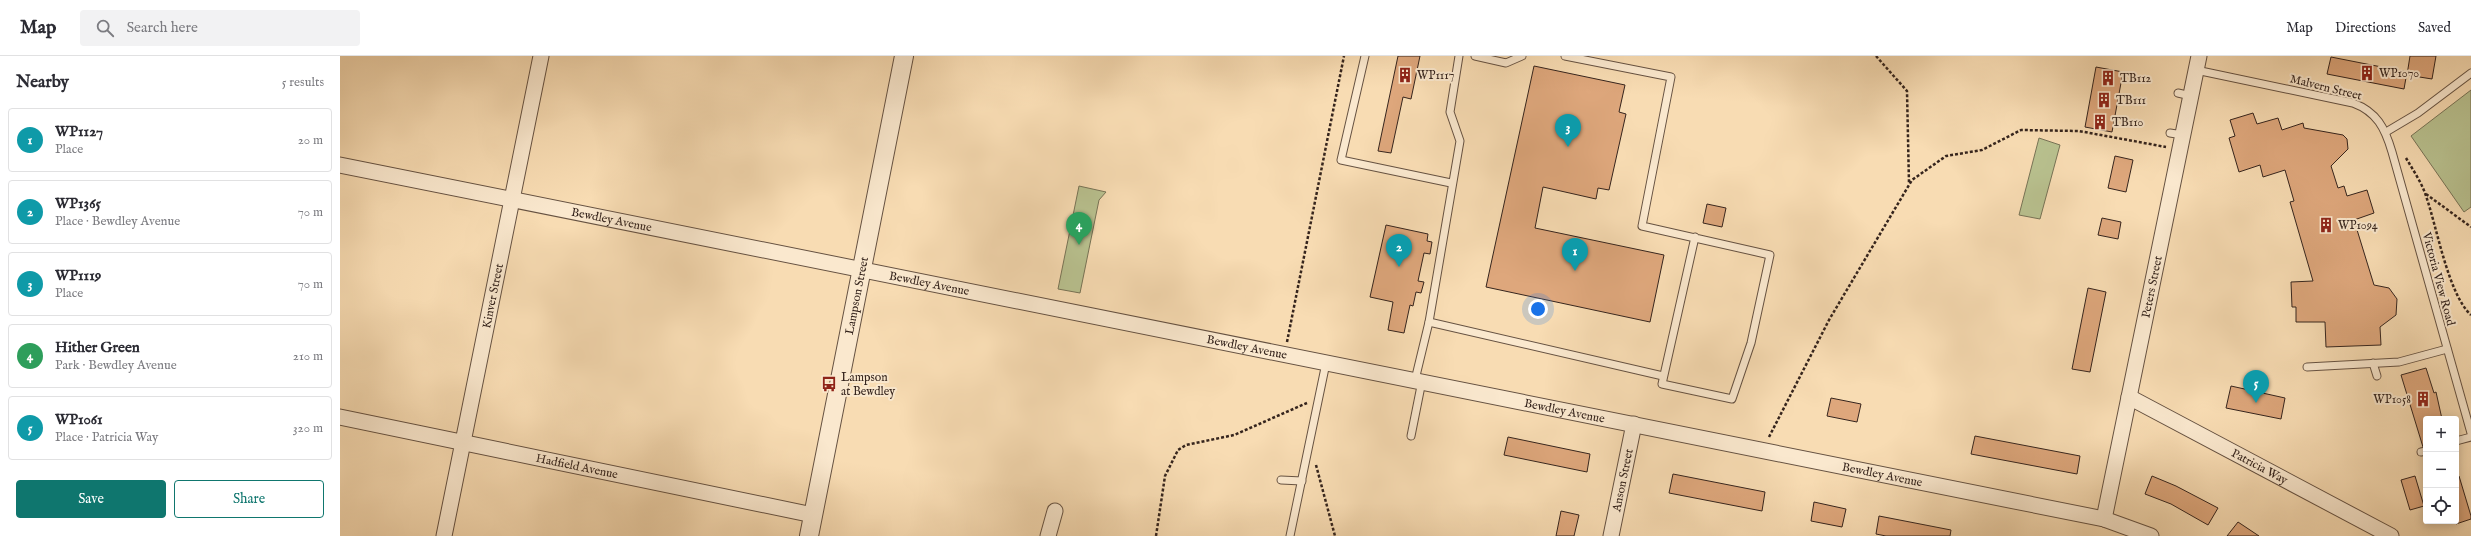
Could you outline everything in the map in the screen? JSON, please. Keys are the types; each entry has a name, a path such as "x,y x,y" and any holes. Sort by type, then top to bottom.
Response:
{"street":[{"name":"Kinver Street","path":"444,536 541,56"},
{"name":"Lampson Street","path":"809,536 904,56"},
{"name":"Peters Street","path":"2104,518 2129,397 2178,139 2184,95 2198,63"},
{"name":"Bewdley Avenue","path":"340,165 2104,518 2152,536"},
{"name":"Patricia Way","path":"2129,397 2391,536"},
{"name":"Hadfield Avenue","path":"340,417 813,515"},
{"name":"Anson Street","path":"1611,536 1634,424"},
{"path":"1048,536 1055,511"}],"lane":[{"path":"1365,56 1341,160 1451,183"},
{"path":"1411,436 1451,183 1460,141 1450,112 1458,56"},
{"path":"1475,56 1506,63 1522,56"},
{"path":"1565,56 1671,77 1642,226 1695,238 1770,255 1751,343 1732,399 1662,384 1695,238"},
{"name":"Malvern Street","path":"2198,63 2353,103 2374,114 2386,132"},
{"path":"2386,132 2418,113 2471,73"},
{"name":"Victoria View Road","path":"2386,132 2471,433"},
{"path":"1429,322 1663,376"},
{"path":"2307,367 2399,362 2447,348"},
{"path":"1290,536 1326,363"},
{"path":"2373,363 2377,376"},
{"path":"2459,440 2471,437"},
{"path":"1281,480 1302,481"}],"path":[{"path":"1284,355 1344,56"},
{"path":"1876,56 1907,91 1910,185"},
{"path":"1762,450 1829,320 1912,180 1946,156 1982,150 2021,130 2079,131 2178,139"},
{"path":"2471,227 2426,194 2452,282 2462,304 2471,315"},
{"path":"1156,536 1166,476 1178,450 1186,445 1234,435 1319,398"},
{"path":"1310,442 1335,536"}],"green space":[{"path":"2471,90 2471,207 2464,212 2411,136"},
{"path":"2039,138 2060,145 2040,219 2019,215"},
{"path":"1079,186 1106,192 1099,200 1080,293 1058,289"}],"building":[{"path":"1398,56 1420,56 1411,99 1403,97 1391,153 1378,151"},
{"path":"2410,56 2436,56 2432,79 2407,75"},
{"name":"WP1070","path":"2331,57 2407,72 2404,89 2327,74"},
{"path":"1534,66 1625,85 1619,112 1626,114 1609,190 1598,188 1596,199 1543,187 1535,228 1664,255 1650,322 1486,287"},
{"path":"2096,67 2123,72 2112,132 2085,127"},
{"name":"WP1094","path":"2253,113 2257,124 2278,118 2282,130 2303,123 2304,128 2343,135 2347,139 2348,149 2331,166 2338,188 2344,186 2347,196 2367,190 2374,213 2354,220 2374,285 2389,288 2397,299 2396,315 2380,327 2381,345 2326,347 2325,322 2296,322 2296,307 2292,307 2291,282 2313,281 2290,202 2294,201 2285,170 2263,177 2260,165 2239,172 2229,138 2235,136 2230,120"},
{"path":"2115,156 2133,160 2126,192 2108,188"},
{"path":"1707,204 1726,208 1722,227 1703,223"},
{"path":"2102,218 2121,222 2118,239 2098,235"},
{"path":"1386,225 1428,234 1427,241 1432,242 1430,254 1424,253 1418,281 1424,282 1421,293 1416,292 1413,306 1410,305 1404,333 1388,330 1393,302 1370,297"},
{"path":"2088,288 2106,292 2090,372 2072,369"},
{"name":"WP1058","path":"2426,368 2434,393 2436,392 2441,416 2423,416 2423,447 2401,375"},
{"path":"2231,386 2285,398 2281,419 2226,408"},
{"path":"1831,398 1861,404 1857,422 1827,416"},
{"path":"1975,436 2080,456 2077,474 1971,454"},
{"path":"1508,437 1590,454 1587,472 1504,455"},
{"path":"1673,474 1765,492 1762,511 1669,493"},
{"path":"2152,476 2176,486 2218,508 2208,525 2171,504 2145,494"},
{"path":"2415,476 2423,506 2410,510 2401,480"},
{"path":"2459,476 2471,516 2471,519 2459,523"},
{"path":"1814,502 1846,509 1842,527 1811,521"},
{"path":"1561,511 1579,515 1574,536 1556,536"},
{"path":"1879,516 1951,530 1950,536 1886,536 1876,534"},
{"path":"2238,522 2259,536 2227,536"}],"place":[{"name":"WP1070","path":"2367,73"},
{"name":"WP1117","path":"1405,75"},
{"name":"TB112","path":"2108,78"},
{"name":"TB111","path":"2104,100"},
{"name":"TB110","path":"2100,122"},
{"name":"WP1119","path":"1568,147"},
{"name":"WP1094","path":"2326,225"},
{"name":"Hither Green","path":"1079,245"},
{"name":"WP1365","path":"1399,267"},
{"name":"WP1127","path":"1575,271"},
{"name":"Lampson at Bewdley","path":"829,384"},
{"name":"WP1058","path":"2423,399"},
{"name":"WP1061","path":"2256,403"}]}
